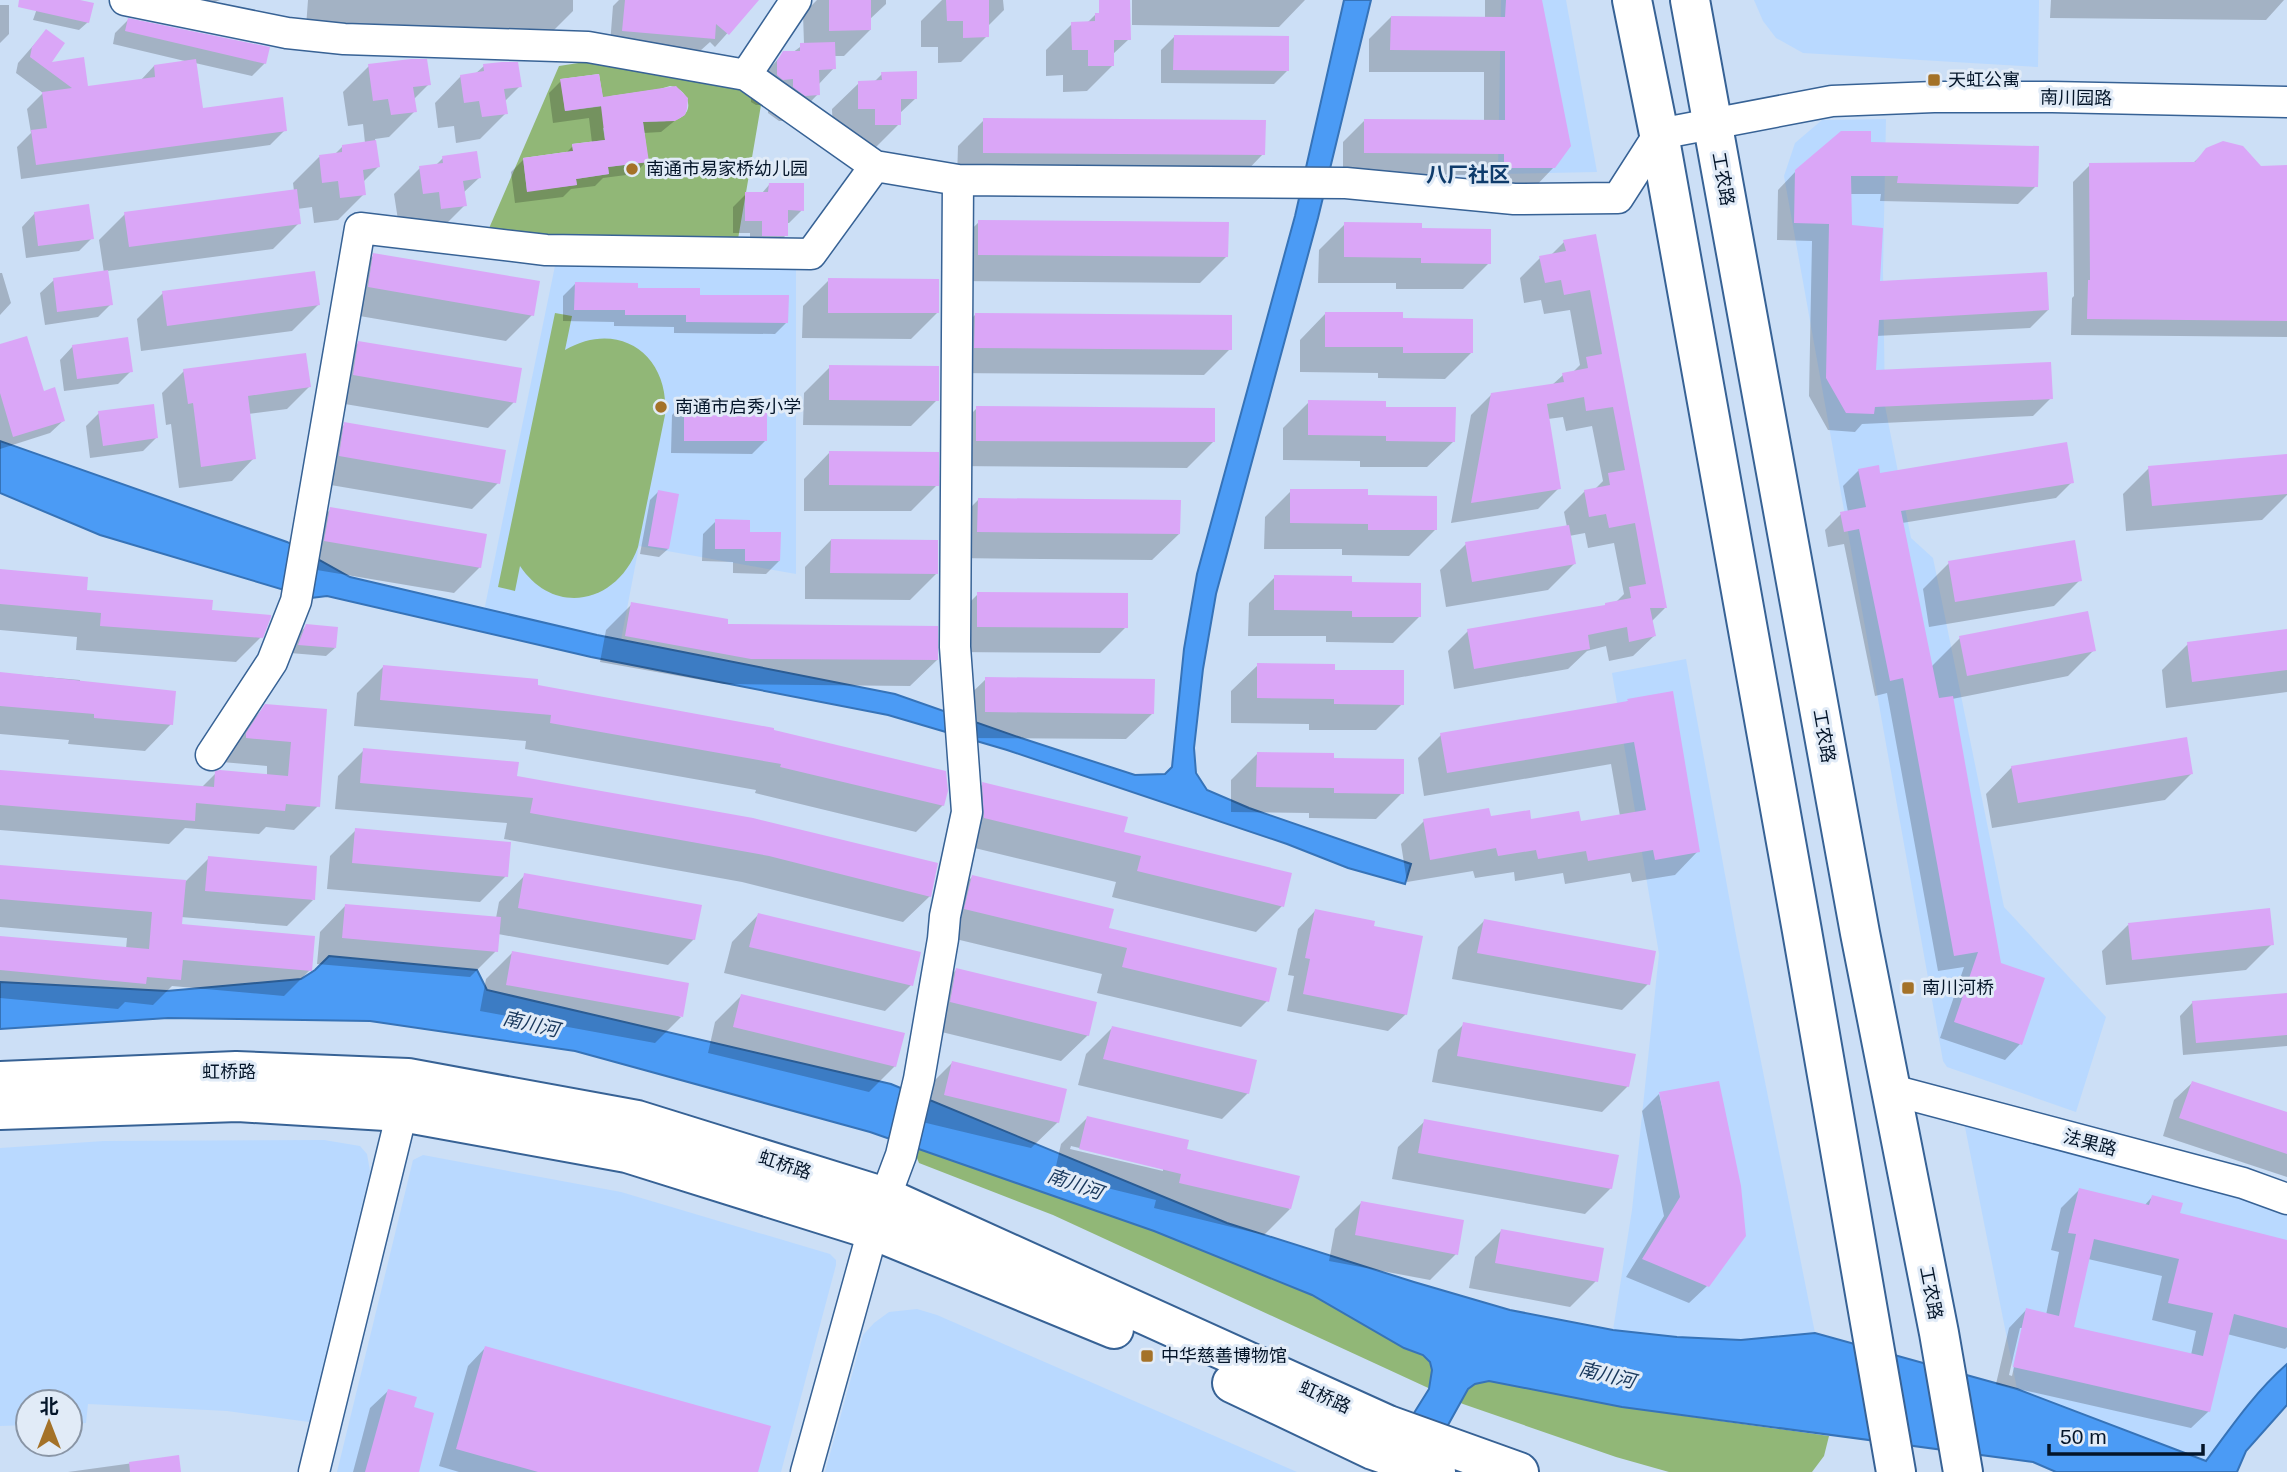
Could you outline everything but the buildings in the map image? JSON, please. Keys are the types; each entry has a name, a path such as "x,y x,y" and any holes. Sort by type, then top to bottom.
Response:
{"main road":[{"path":"1632,0 1802,931 1895,1466"},
{"name":"工农路","path":"1690,0 1860,933 1939,1333 1963,1472"},
{"name":"虹桥路","path":"0,1081 236,1071 408,1078 638,1120 879,1213 1150,1344 1440,1463 1519,1472"},
{"name":"虹桥路","path":"0,1110 238,1102 402,1112 627,1153 879,1213"}],"street":[{"path":"125,0 287,33 344,38 588,47 747,75 875,166 958,180 1337,183 1514,199 1618,198 1658,134"},
{"path":"747,75 796,0"},
{"name":"南川园路","path":"1658,134 1832,101 1934,97 2287,102"},
{"path":"211,755 272,662 296,601 360,228 546,250 811,254 875,166"},
{"path":"806,1472 879,1213 901,1155 919,1079 945,916 967,812 955,647 958,180"},
{"name":"法果路","path":"1892,1090 2243,1183 2287,1199"},
{"path":"314,1472 402,1112"}],"shaded area":[{"path":"1501,0 1566,0 1597,172 1498,174"},
{"path":"1754,0 2039,0 2038,67 1803,53 1776,38 1763,21"},
{"path":"1886,119 1883,270 1885,406 1911,538 1933,558 2004,907 2106,1017 2076,1112 1947,1067 1943,1061 1784,176 1795,143 1822,120"},
{"name":"南通市启秀小学","path":"556,261 796,267 796,574 639,546 621,640 484,611"},
{"path":"1686,659 1737,941 1815,1333 1741,1340 1613,1330 1632,1210 1659,954 1612,673"},
{"path":"1963,1117 2287,1209 2287,1364 2270,1379 2241,1413 2207,1462 2017,1389"},
{"path":"324,1140 360,1146 367,1154 370,1171 309,1422 227,1411 88,1404 84,1423 84,1388 14,1388 14,1426 0,1426 0,1148 104,1141"},
{"path":"423,1155 621,1192 830,1254 836,1260 836,1265 781,1472 337,1472 413,1160"},
{"path":"917,1309 937,1315 1297,1472 825,1472 863,1335 889,1312"}],"green space":[{"name":"南通市易家桥幼儿园","path":"598,60 733,83 761,105 738,239 487,233 559,66","holes":["599,74 604,106 565,111 561,79","670,86 685,95 688,100 687,111 675,120 643,122 648,162 608,167 609,174 576,179 577,185 527,191 523,158 573,151 572,144 605,140 603,128 615,126 611,96"]},
{"path":"555,313 572,316 565,350 585,341 604,338 621,341 637,348 650,359 659,375 664,393 665,415 638,547 629,566 616,581 585,597 567,598 550,593 534,582 520,566 515,591 498,587"},
{"path":"912,1146 1154,1231 1312,1295 1404,1348 1622,1407 1829,1436 1824,1456 1812,1472 1669,1472 1616,1457 1463,1404 1053,1215 919,1163"}],"water":[{"path":"1344,0 1371,0 1318,218 1216,594 1203,669 1194,748 1196,773 1207,790 1249,808 1411,864 1405,884 1348,868 1287,844 1007,750 888,715 591,657 327,596 311,598 100,535 0,493 0,441 287,542 350,577 597,635 895,694 1135,775 1165,774 1172,767 1184,649 1197,574 1295,216"},
{"name":"南川河","path":"329,956 477,970 487,990 891,1084 1227,1223 1510,1310 1613,1330 1677,1337 1741,1340 1815,1333 2017,1389 2206,1461 2254,1398 2287,1364 2287,1405 2246,1451 2237,1472 2056,1472 2033,1462 1622,1407 1489,1381 1475,1384 1468,1389 1422,1472 1377,1472 1429,1389 1432,1370 1430,1362 1423,1355 1404,1348 1312,1295 1154,1231 870,1132 575,1051 370,1021 168,1018 0,1029 0,982 167,991 301,979"}],"place":[{"name":"天虹公寓","path":"1934,80"},
{"name":"南通市易家桥幼儿园","path":"632,169"},
{"name":"南通市启秀小学","path":"661,407"},
{"name":"南川河桥","path":"1908,988"},
{"name":"中华慈善博物馆","path":"1147,1356"}],"district":[{"name":"八厂社区","path":"1468,174"}]}
